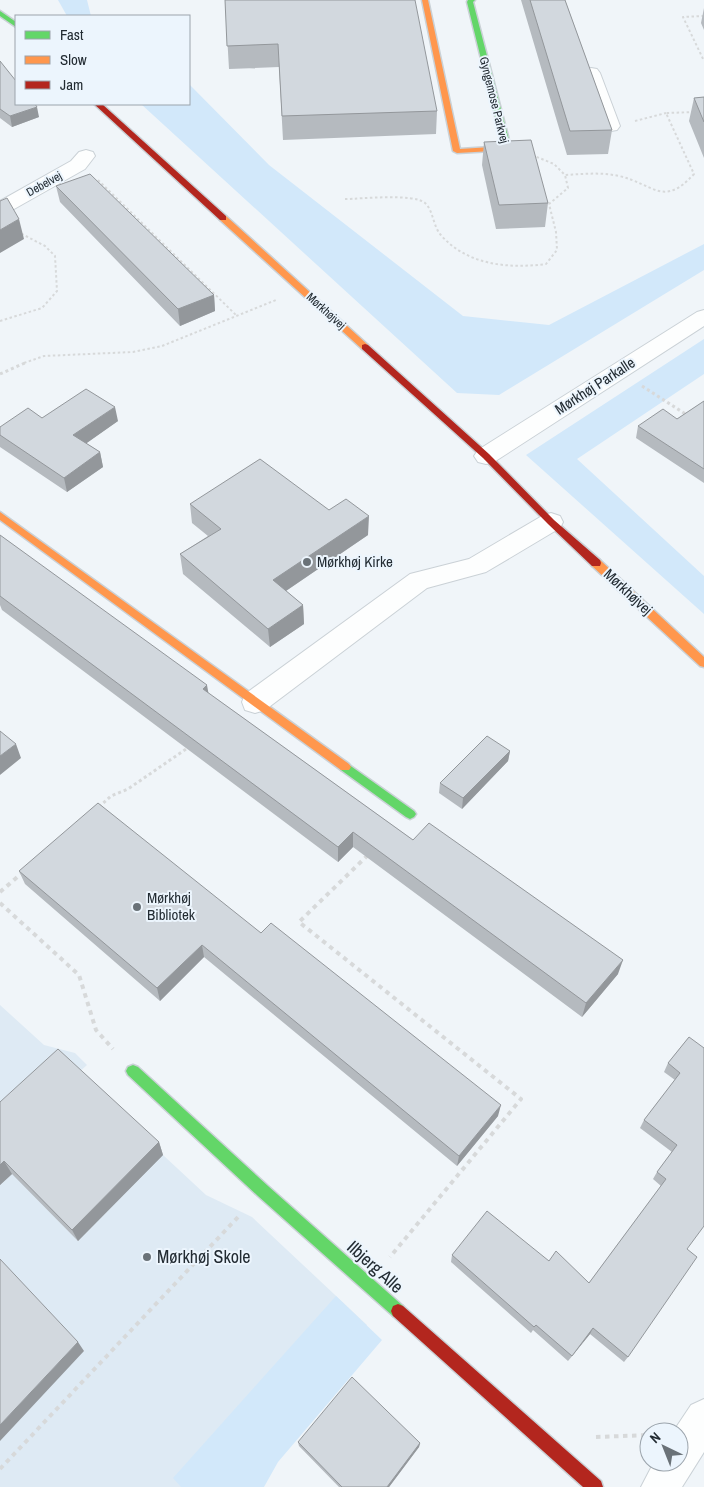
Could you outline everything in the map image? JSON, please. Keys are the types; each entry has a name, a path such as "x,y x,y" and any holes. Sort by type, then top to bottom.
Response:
{"street":[{"name":"Gyngemose Parkvej","path":"425,0 457,151 507,148 470,2 472,0"},
{"path":"0,14 15,24"},
{"path":"585,55 611,126"},
{"name":"Mørkhøjvej","path":"99,105 486,456 550,522 704,663"},
{"name":"Debelvej","path":"0,209 82,160"},
{"name":"Mørkhøj Parkalle","path":"486,456 704,317"},
{"path":"0,515 410,814"},
{"path":"255,702 418,581 477,566 550,522"},
{"name":"Ilbjerg Alle","path":"133,1071 263,1191 595,1487"},
{"path":"689,1441 704,1418"},
{"path":"660,1487 670,1472"}],"path":[{"path":"704,16 683,17 704,61"},
{"path":"565,175 595,174 624,177 659,192 676,191 687,184 694,174 666,114 704,112"},
{"path":"344,199 417,199 425,203 440,234 466,254 482,262 527,268 546,264 557,250 556,232 549,204 568,188 565,175 554,164 507,148"},
{"path":"82,160 92,173 237,316"},
{"path":"0,322 42,308 57,291 54,256 45,246 15,230"},
{"path":"0,374 17,365 44,356 133,352 162,346 303,290"},
{"path":"618,371 688,416"},
{"path":"96,809 111,796 128,789 191,745"},
{"path":"368,1284 521,1099 299,922 410,814"},
{"path":"0,892 30,867"},
{"path":"0,903 79,975 96,1030 133,1071"},
{"path":"0,1469 263,1191"}],"shaded area":[{"path":"58,0 87,0 91,15 66,15"},
{"path":"190,85 269,165 463,316 549,325 704,244 704,270 499,395 457,393 142,105 190,105"},
{"path":"704,339 704,374 577,459 704,576 704,614 526,455"},
{"name":"Mørkhøj Skole","path":"0,1005 44,1045 75,1053 87,1065 77,1074 163,1155 206,1195 252,1217 367,1325 232,1487 0,1487"},
{"path":"336,1296 382,1340 278,1462 264,1487 181,1487 173,1478"}],"building":[{"path":"225,0 415,0 437,111 282,116 278,44 227,46"},
{"path":"530,0 565,0 612,130 570,131"},
{"path":"0,61 15,80 15,105 36,105 37,107 10,116 0,109"},
{"path":"704,97 704,122 694,98"},
{"path":"531,140 548,203 499,205 484,142"},
{"path":"90,174 214,295 178,309 56,186"},
{"path":"7,198 19,219 0,230 0,201"},
{"path":"86,389 115,407 73,435 100,452 64,478 0,435 0,427 28,408 42,418"},
{"path":"704,401 704,469 638,426 663,409 677,419"},
{"name":"Mørkhøj Kirke","path":"260,459 329,510 346,499 369,516 273,580 303,605 268,629 180,554 221,529 190,504"},
{"path":"0,535 207,685 203,689 413,840 429,823 623,960 586,1003 353,832 338,847 0,596"},
{"path":"0,731 16,744 0,756"},
{"path":"487,736 510,751 463,798 440,783"},
{"path":"98,803 261,933 271,923 501,1105 459,1156 202,945 157,988 19,871"},
{"path":"689,1037 704,1048 704,1226 687,1249 697,1257 628,1357 593,1328 572,1356 536,1325 534,1327 452,1255 487,1211 549,1261 556,1251 589,1283 666,1179 657,1172 677,1145 644,1120 680,1073 668,1063"},
{"path":"58,1049 159,1142 72,1230 4,1161 0,1165 0,1102"},
{"path":"0,1259 78,1342 0,1425"},
{"path":"352,1377 420,1443 387,1487 342,1487 298,1442"}],"traffic: fast":[{"path":"472,0 470,2 507,148"},
{"path":"0,13 15,24"},
{"path":"345,767 410,814"},
{"path":"133,1071 263,1191 398,1311"}],"traffic: slow":[{"path":"425,0 457,151 507,148"},
{"path":"223,218 365,347"},
{"path":"0,515 345,767"},
{"path":"596,563 704,663"}],"traffic: jam":[{"path":"99,105 223,218"},
{"path":"365,347 486,456 551,522 596,563"},
{"path":"398,1311 595,1487"}],"place":[{"name":"Mørkhøj Kirke","path":"307,562"},
{"name":"Mørkhøj Bibliotek","path":"137,907"},
{"name":"Mørkhøj Skole","path":"147,1257"}]}
